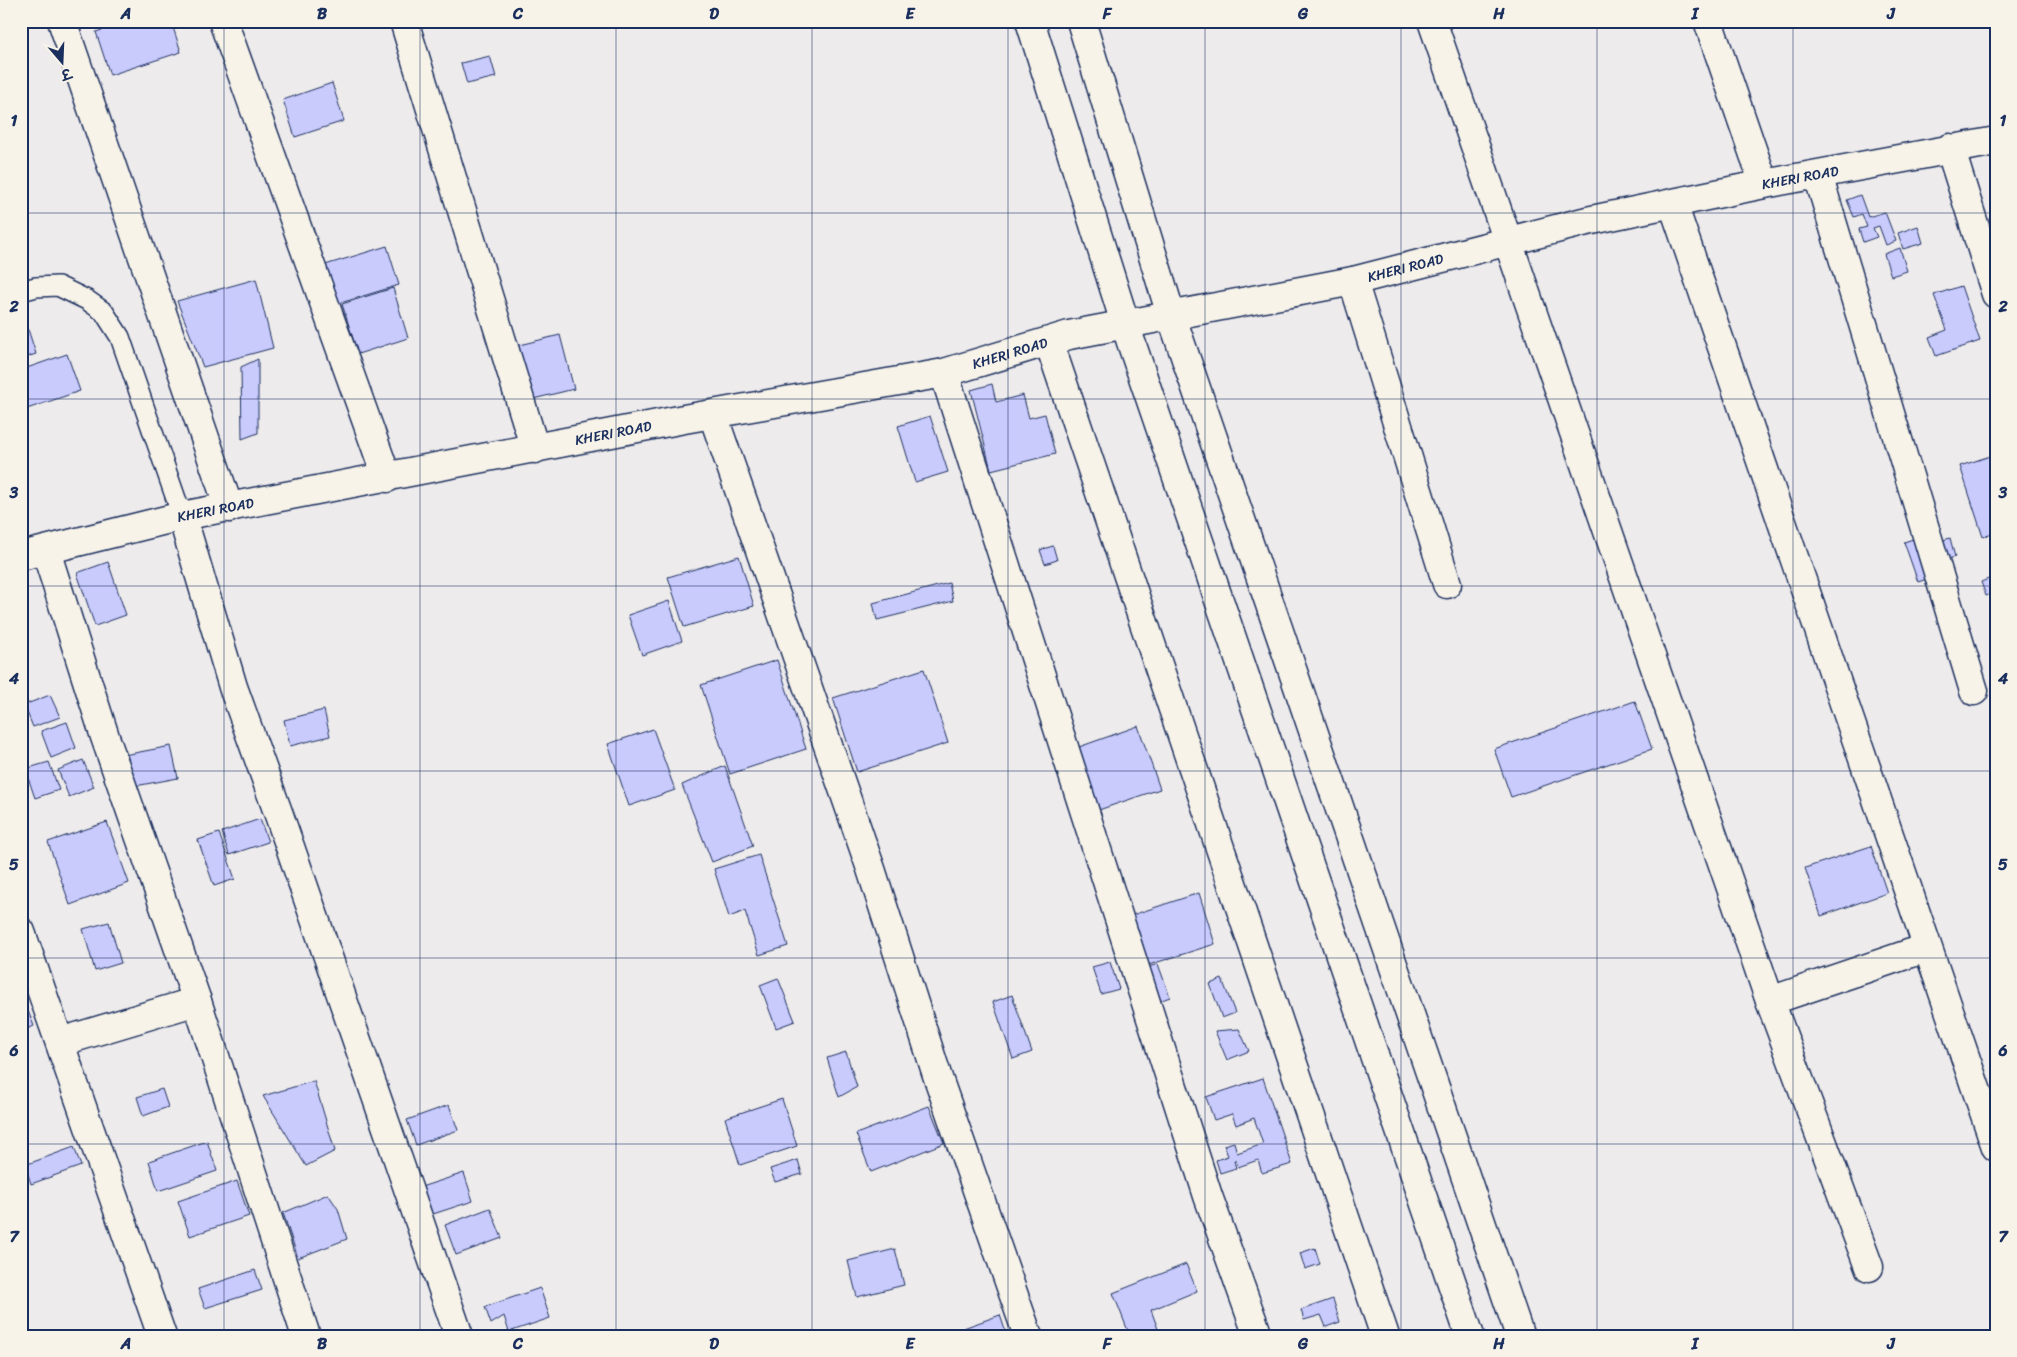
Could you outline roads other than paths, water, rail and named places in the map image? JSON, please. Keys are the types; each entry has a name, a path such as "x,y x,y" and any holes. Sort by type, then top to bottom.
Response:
{"street":[{"path":"62,21 229,508"},
{"path":"223,21 387,478"},
{"path":"404,21 535,449"},
{"path":"1030,21 1126,325 1470,1336"},
{"path":"1081,21 1171,315 1520,1336"},
{"path":"1432,21 1770,1002 1869,1267"},
{"path":"1708,21 1764,184"},
{"name":"KHERI ROAD","path":"33,554 182,516 944,373 1069,335 1353,281 1587,221 1764,184 1996,140"},
{"path":"1950,148 1996,294"},
{"path":"1818,175 1974,690"},
{"path":"1673,204 1926,948 1996,1147"},
{"path":"1353,281 1447,584"},
{"path":"1049,342 1385,1336"},
{"path":"944,373 1208,1196 1258,1336"},
{"path":"713,415 868,859 937,1075 1028,1336"},
{"path":"182,516 233,687 279,814 459,1336"},
{"path":"33,554 105,737 197,1001 306,1336"},
{"path":"21,932 162,1336"},
{"path":"1770,1002 1926,948"},
{"path":"60,1042 197,1001"}],"lane":[{"path":"21,291 36,287 58,286 87,300 104,312 120,337 182,516"}]}
